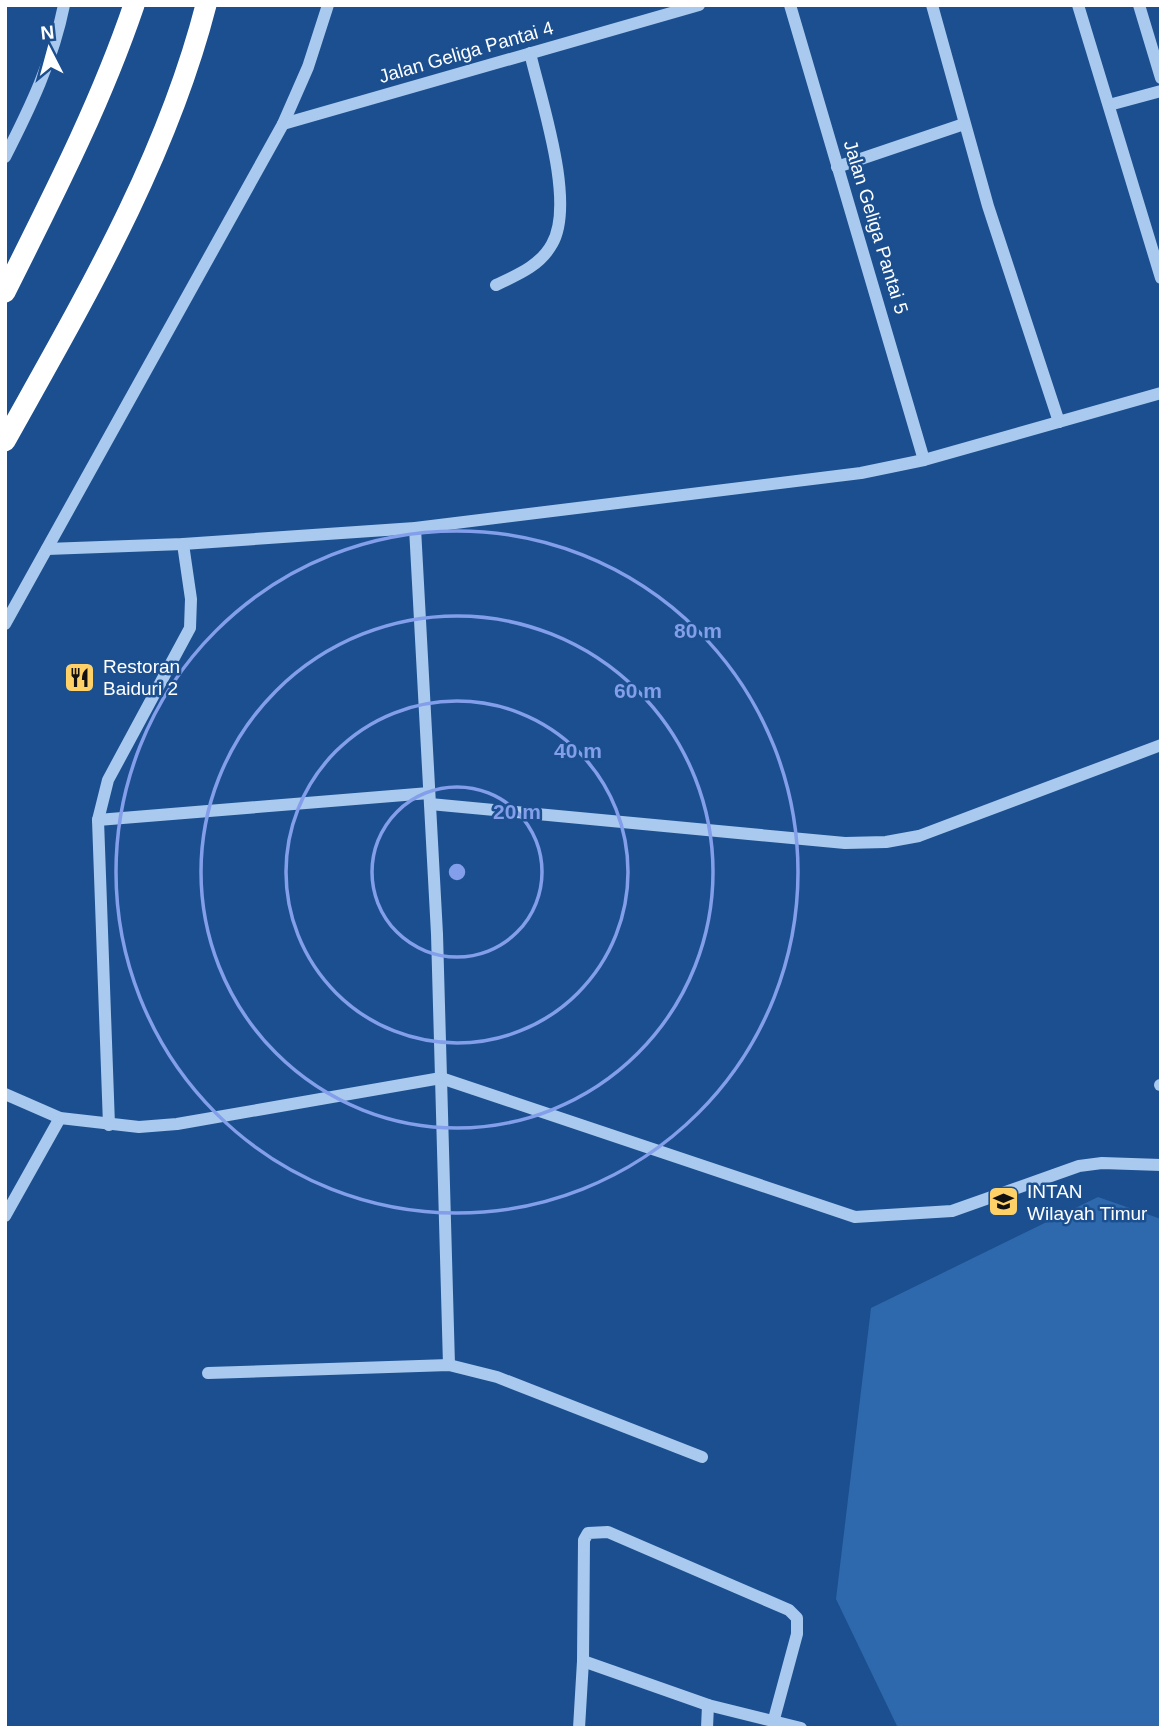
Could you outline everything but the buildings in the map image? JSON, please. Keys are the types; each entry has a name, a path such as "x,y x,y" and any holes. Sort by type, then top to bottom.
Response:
{"highway":[{"path":"5,292 84,135 114,65 134,5"},
{"path":"5,441 146,175 179,98 206,5"}],"street":[{"path":"5,157 36,94 57,41 64,5"},
{"path":"5,624 283,124 308,67 328,5"},
{"name":"Jalan Geliga Pantai 4","path":"283,124 699,5"},
{"name":"Jalan Geliga Pantai 5","path":"790,5 924,460"},
{"path":"932,5 964,124 1059,422"},
{"path":"1078,5 1161,278"},
{"path":"1139,5 1161,78"},
{"path":"496,285 523,272 545,253 558,231 561,186 530,53"},
{"path":"1109,105 1161,91"},
{"path":"837,167 964,124"},
{"path":"47,549 183,544 415,528 860,473 924,460 1161,393"},
{"path":"415,528 430,798 449,1365"},
{"path":"109,1125 97,820 108,780 190,628 191,599 183,544"},
{"path":"97,820 430,798 845,843 887,842 919,836 962,822 1161,745"},
{"path":"5,1094 60,1118 139,1127 177,1124 441,1078 855,1217 952,1211 1079,1166 1101,1163 1161,1165"},
{"path":"5,1216 60,1118"},
{"path":"208,1373 449,1365 497,1377 702,1457"},
{"path":"579,1728 583,1661 584,1540 588,1533 608,1532 789,1610 797,1618 797,1634 774,1719"},
{"path":"583,1661 708,1705 802,1728"},
{"path":"707,1728 708,1705"}],"shaded area":[{"path":"1098,1197 1161,1219 1161,1728 898,1728 836,1599 871,1308"}],"place":[{"name":"Restoran Baiduri 2","path":"80,677"},
{"name":"INTAN Wilayah Timur","path":"1004,1202"}]}
